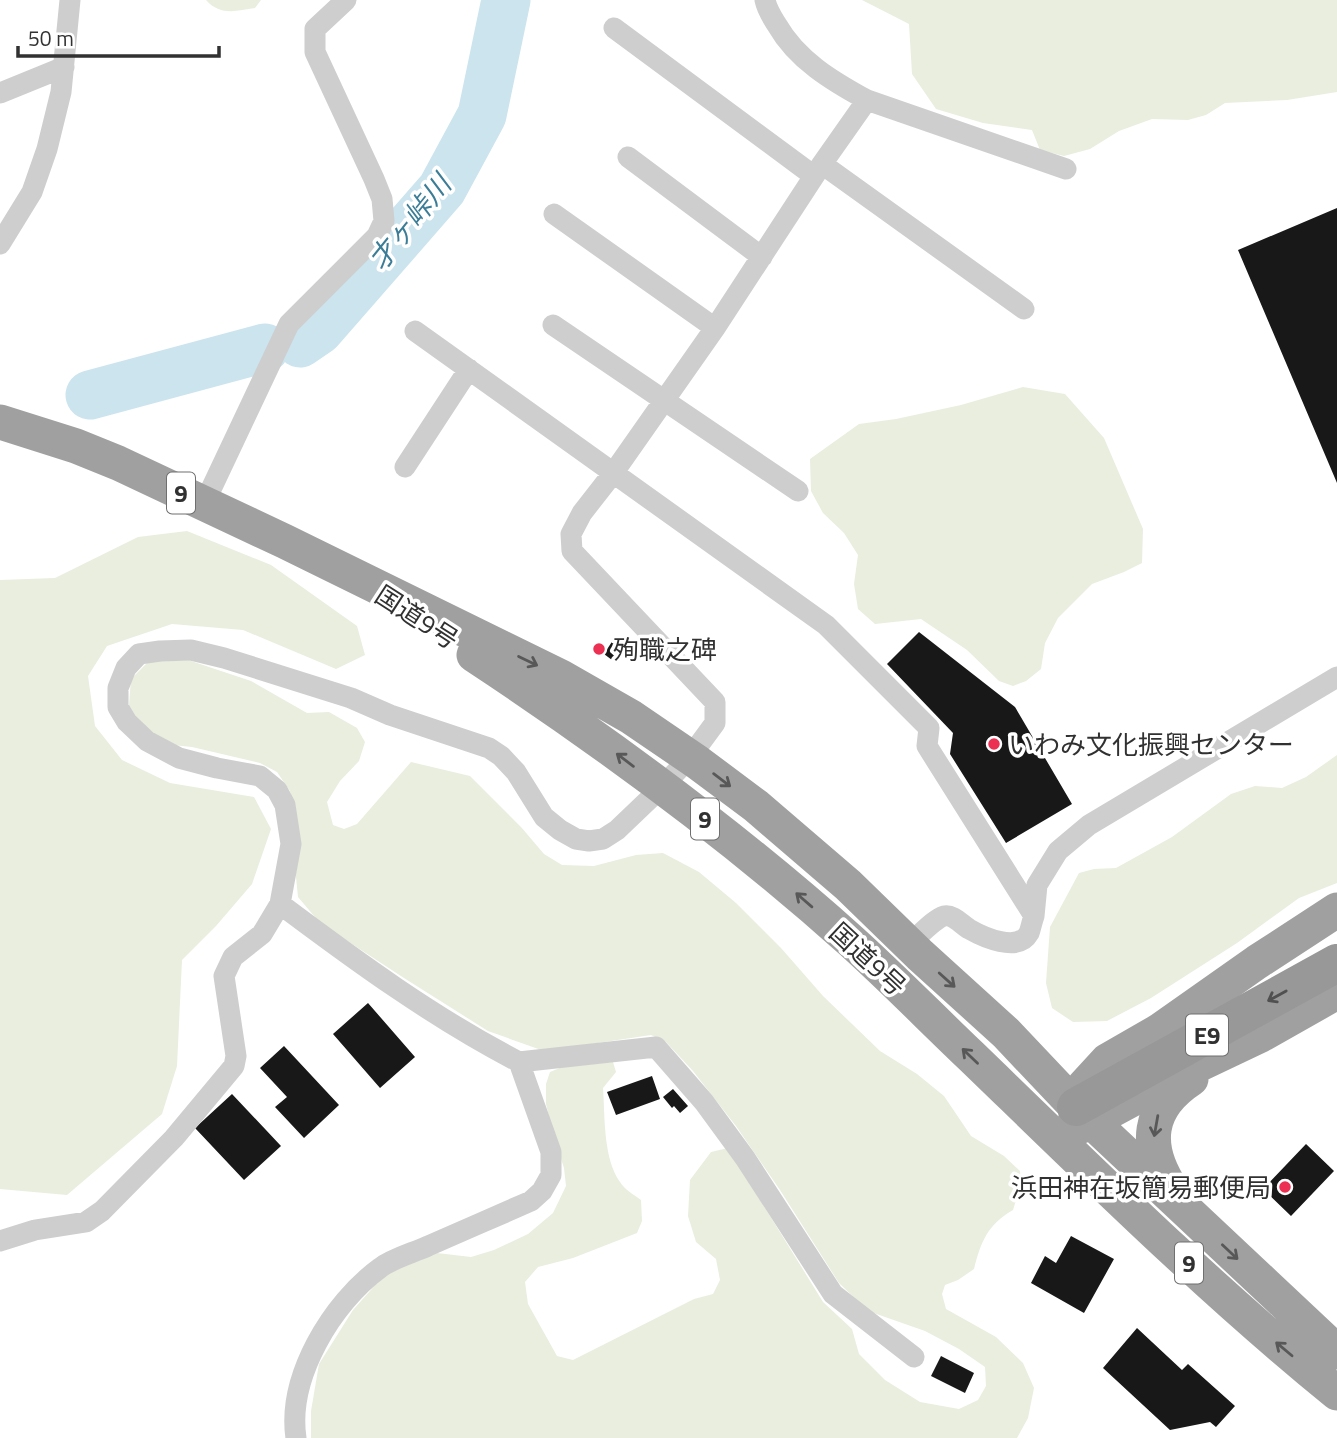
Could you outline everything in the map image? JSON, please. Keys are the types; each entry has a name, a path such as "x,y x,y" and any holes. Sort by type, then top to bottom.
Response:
{"highway":[{"name":"国道9号","path":"0,422 86,450 204,503 561,677 631,717 690,757 756,806 848,885 1006,1033 1072,1121 1131,1209 1281,1347 1337,1392"},
{"name":"国道9号","path":"357,578 577,724 730,837 854,943 1020,1103 1039,1112 1060,1113 1072,1121 1189,1213 1337,1352"},
{"path":"1072,1121 1084,1086 1107,1061 1159,1031 1337,910"},
{"name":"E9","path":"1159,1031 1337,938"},
{"name":"E9","path":"1072,1121 1337,963"},
{"path":"1189,1213 1161,1174 1156,1157 1155,1123 1161,1107 1180,1086 1259,1036 1337,992"},
{"path":"1006,1033 1042,1053 1077,1062 1098,1060 1122,1051"},
{"path":"1072,1121 1259,1036"}],"street":[{"path":"0,244 32,192 47,149 61,93 70,0"},
{"path":"204,503 289,324 377,236 384,221 382,199 374,179 314,52 314,29 346,0"},
{"path":"765,0 787,42 812,66 841,86 867,100 1066,169"},
{"path":"614,28 1024,309"},
{"path":"0,93 64,67"},
{"path":"0,1241 36,1230 86,1222 102,1211 174,1138 234,1066 236,1056 223,976 233,957 262,934 280,904 291,844 285,806 278,790 260,776 179,758 147,741 127,722 118,707 118,688 126,668 139,654 191,650 351,698 390,715 489,748 516,772 544,817 576,839 603,839 617,830 662,788 690,757 715,723 715,702 572,551 570,534 582,513 715,328 867,100"},
{"path":"628,157 762,257"},
{"path":"554,214 715,328"},
{"path":"553,326 798,491"},
{"path":"415,331 826,625 929,728 927,746 1034,916"},
{"path":"405,467 469,369"},
{"path":"909,944 944,916 952,917 969,929 1008,944 1022,940 1028,934 1034,916 1037,885 1058,851 1089,825 1337,677"},
{"path":"280,904 397,988 519,1062 656,1047 704,1102 745,1158 833,1294 914,1357"},
{"path":"296,1438 294,1427 304,1370 337,1310 356,1288 382,1266 531,1201 542,1191 551,1175 551,1152 519,1062"}],"shaded area":[{"path":"206,0 261,0 255,8 229,11 217,8"},
{"path":"862,0 1337,0 1337,92 1287,100 1225,103 1206,115 1188,120 1152,119 1119,131 1090,149 1064,156 1040,150 1032,130 983,123 936,109 912,74 909,24"},
{"path":"1023,387 1065,394 1104,438 1143,529 1142,563 1092,584 1058,618 1045,643 1041,669 1026,681 1013,686 999,681 967,650 921,619 875,624 858,609 854,584 858,555 844,533 823,513 811,491 810,459 859,424 961,405"},
{"path":"187,531 271,565 357,626 365,655 336,669 243,630 172,624 107,646 88,676 95,726 122,760 170,783 254,797 271,829 252,884 182,960 177,1066 162,1114 67,1195 0,1189 0,580 55,578 138,537"},
{"path":"151,659 191,661 251,681 307,713 329,712 357,728 365,742 359,761 340,781 327,802 333,825 344,829 357,824 411,762 470,776 544,854 562,865 594,866 636,855 663,853 699,872 736,903 781,948 823,996 880,1051 917,1074 944,1096 971,1136 1004,1156 1020,1171 1021,1184 1013,1210 986,1235 974,1269 945,1285 942,1294 946,1309 996,1337 1023,1363 1034,1388 1028,1418 1017,1438 311,1438 311,1411 319,1364 353,1310 386,1273 437,1253 471,1257 494,1250 528,1234 553,1213 566,1186 564,1168 546,1104 546,1084 550,1072 562,1067 613,1062 616,1072 603,1088 610,1161 620,1182 641,1200 642,1221 637,1233 573,1258 538,1267 525,1282 528,1304 557,1356 573,1360 694,1299 713,1294 720,1280 716,1259 696,1242 688,1216 690,1180 711,1152 728,1148 823,1302 852,1329 859,1354 885,1380 920,1402 959,1409 978,1400 986,1386 985,1367 925,1331 868,1311 839,1283 736,1126 693,1071 666,1042 651,1035 544,1051 488,1031 320,923 298,897 297,829 290,791 277,772 260,763 173,745 144,730 129,705 131,679"},
{"path":"1337,755 1337,883 1299,898 1237,943 1151,998 1107,1021 1073,1022 1052,1008 1046,983 1050,927 1079,873 1116,868 1172,837 1231,794 1255,786 1282,788 1306,777"}],"building":[{"path":"1337,208 1337,483 1238,250"},
{"name":"いわみ文化振興センター","path":"919,632 1015,707 1072,804 1006,843 950,754 953,733 887,664"},
{"path":"615,637 623,643 612,660 604,654"},
{"path":"368,1003 415,1057 380,1088 333,1034"},
{"path":"284,1046 339,1105 304,1138 275,1107 287,1097 260,1068"},
{"path":"652,1076 660,1099 616,1115 607,1092"},
{"path":"673,1089 688,1106 680,1113 663,1097"},
{"path":"232,1094 281,1146 244,1180 195,1128"},
{"path":"1306,1144 1334,1171 1291,1216 1263,1189"},
{"path":"1071,1236 1114,1259 1084,1313 1031,1283 1045,1256 1056,1263"},
{"path":"1137,1328 1182,1370 1188,1364 1235,1406 1216,1427 1210,1422 1170,1430 1103,1368"},
{"path":"941,1356 974,1373 965,1393 931,1376"}],"waterway":[{"name":"才ヶ峠川","path":"300,343 319,330 442,189 482,115 506,0"},
{"name":"才ヶ峠川","path":"90,395 265,348"}],"place":[{"name":"殉職之碑","path":"599,649"},
{"name":"いわみ文化振興センター","path":"994,744"},
{"name":"浜田神在坂簡易郵便局","path":"1285,1187"}]}
